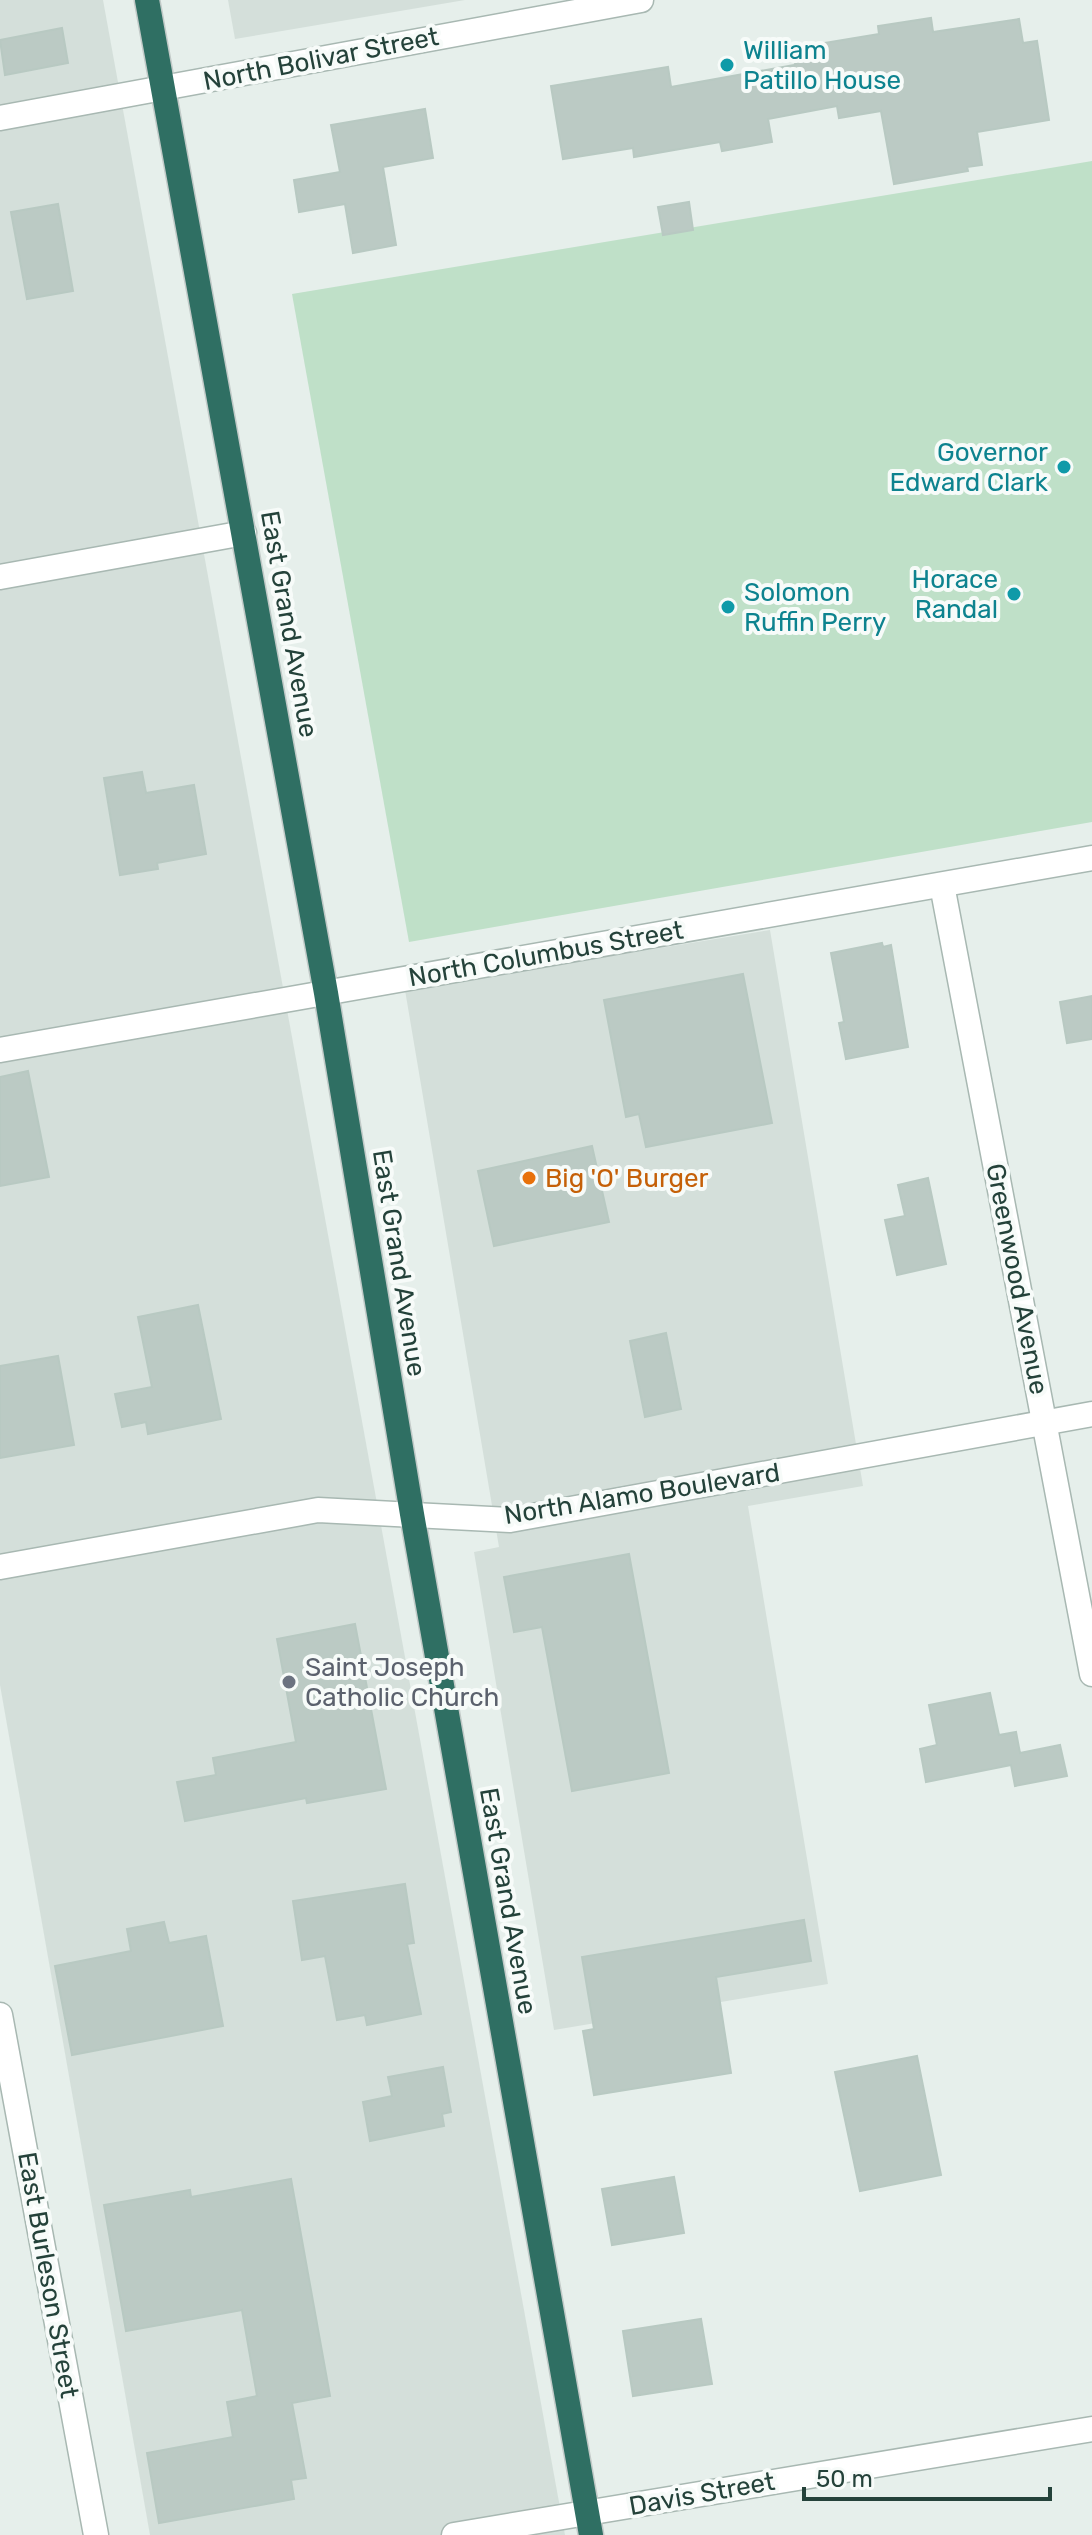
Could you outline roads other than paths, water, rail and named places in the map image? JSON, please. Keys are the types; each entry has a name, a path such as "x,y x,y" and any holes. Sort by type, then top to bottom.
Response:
{"highway":[{"name":"East Grand Avenue","path":"147,0 326,993 412,1514 589,2524"}],"street":[{"name":"North Bolivar Street","path":"0,118 641,0"},
{"path":"0,577 244,533"},
{"name":"North Columbus Street","path":"0,1050 1092,858"},
{"name":"Greenwood Avenue","path":"942,885 1092,1674"},
{"name":"North Alamo Boulevard","path":"0,1567 318,1510 510,1520 1092,1414"},
{"name":"East Burleson Street","path":"0,2015 96,2535"},
{"name":"Davis Street","path":"454,2535 589,2524 1092,2429"}],"place":[{"name":"William Patillo House","path":"727,65"},
{"name":"Governor Edward Clark","path":"1064,467"},
{"name":"Horace Randal","path":"1014,594"},
{"name":"Solomon Ruffin Perry","path":"728,607"},
{"name":"Big 'O' Burger","path":"529,1178"},
{"name":"Saint Joseph Catholic Church","path":"289,1682"}]}
